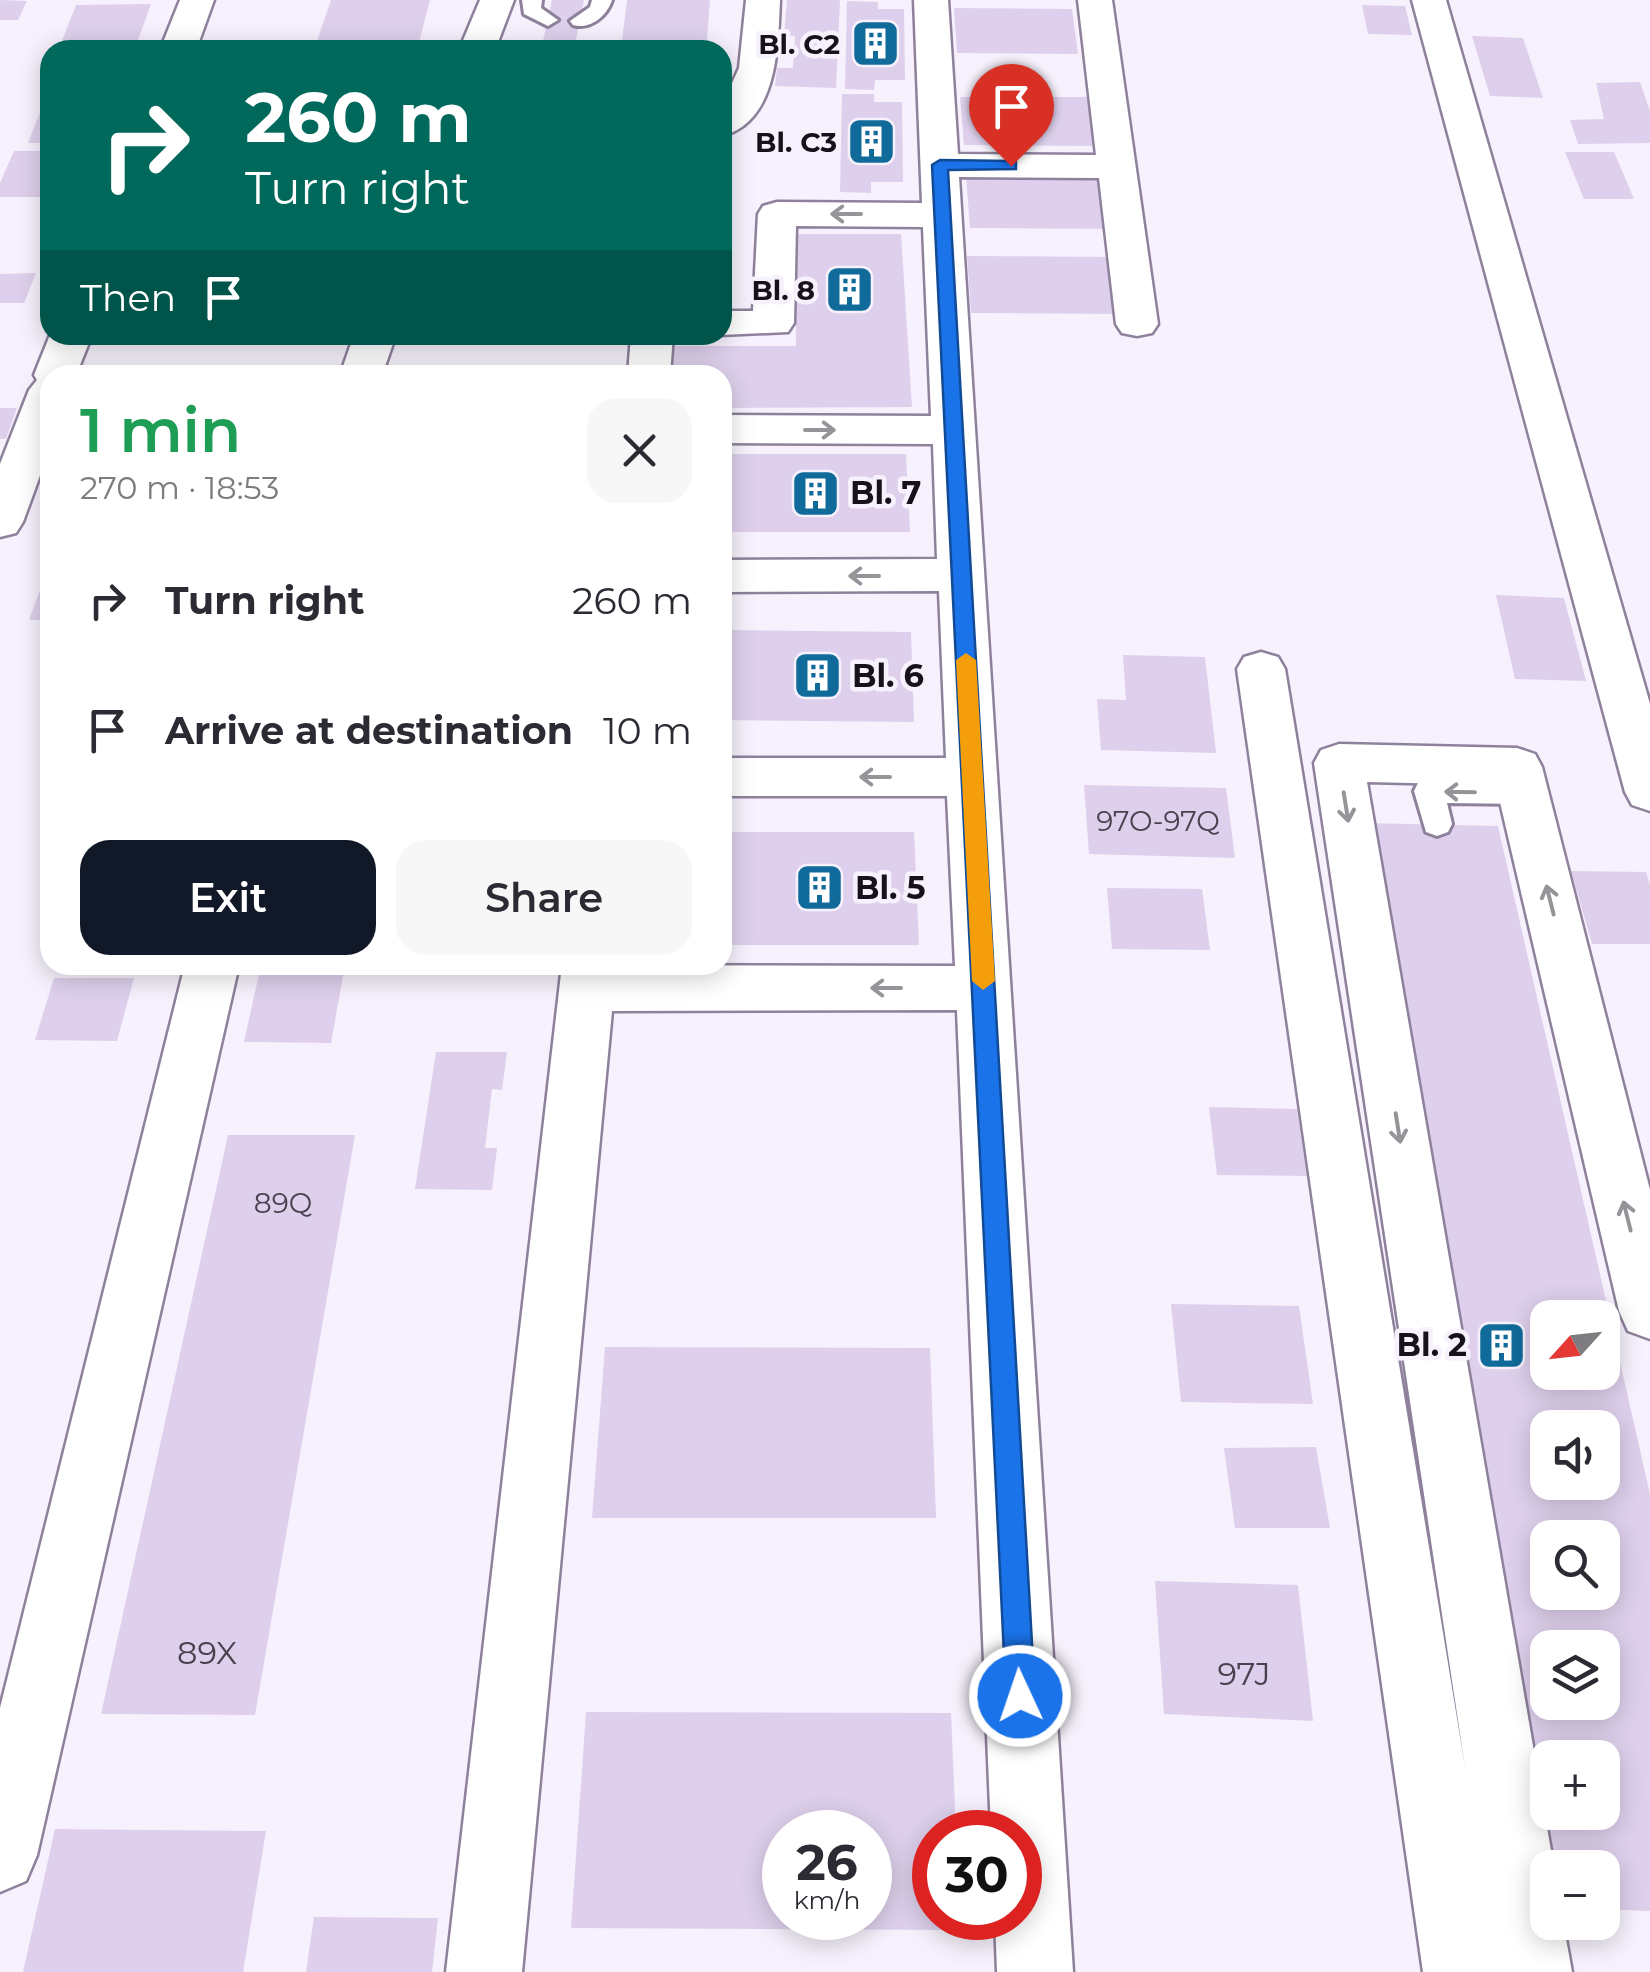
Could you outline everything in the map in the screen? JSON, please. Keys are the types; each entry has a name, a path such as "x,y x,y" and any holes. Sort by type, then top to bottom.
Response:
{"street":[{"path":"182,40 197,0"},
{"path":"482,40 497,0"},
{"path":"732,114 750,95 759,72 763,0"},
{"path":"931,0 1035,1972"},
{"path":"1095,0 1137,324"},
{"path":"1429,0 1650,792"},
{"path":"940,165 1116,167"},
{"path":"732,323 773,323 777,214 943,215"},
{"path":"0,522 40,416"},
{"path":"732,430 954,430"},
{"path":"732,576 962,576"},
{"path":"1262,669 1461,1972"},
{"path":"1534,1972 1339,763 1518,767 1650,1310"},
{"path":"732,778 972,777"},
{"path":"0,1855 210,975"},
{"path":"484,1972 588,977 984,988"}],"lane":[{"path":"532,0 530,10 548,20"},
{"path":"580,21 599,10 602,0"},
{"path":"1436,824 1429,792 1524,794"}],"building":[{"path":"0,0 27,1 18,20 0,20"},
{"path":"331,0 430,0 420,40 317,40"},
{"path":"552,0 584,0 576,40 543,40"},
{"path":"627,0 710,0 707,40 622,40"},
{"path":"787,0 840,0 836,88 775,86 777,68 793,68 795,36 784,36"},
{"name":"Bl. C2","path":"847,1 878,2 878,9 904,9 905,80 875,80 874,90 845,89"},
{"path":"151,4 138,40 62,40 76,5"},
{"path":"1362,5 1405,6 1412,35 1368,34"},
{"path":"954,8 1072,9 1078,54 957,53"},
{"path":"1472,36 1523,38 1543,98 1490,96"},
{"path":"1640,82 1650,111 1650,143 1578,144 1570,120 1604,119 1596,83"},
{"name":"Bl. C3","path":"842,94 874,94 874,102 902,102 903,182 871,182 871,193 840,192"},
{"path":"960,97 1094,97 1101,146 964,145"},
{"path":"40,112 40,143 28,143"},
{"path":"14,151 40,151 40,197 0,197 0,183"},
{"path":"1565,152 1614,152 1634,199 1584,199"},
{"path":"966,175 1106,175 1113,229 970,228"},
{"name":"Bl. 8","path":"796,234 901,234 912,407 732,408 732,365 664,365 665,346 796,346"},
{"path":"967,256 1112,257 1120,314 971,313"},
{"path":"36,273 24,303 0,303 0,274"},
{"path":"0,408 17,408 6,439 0,439"},
{"name":"Bl. 7","path":"732,454 906,454 910,532 732,532"},
{"path":"40,590 40,620 29,620"},
{"path":"1496,595 1564,598 1586,681 1515,679"},
{"name":"Bl. 6","path":"732,630 911,632 914,722 732,720"},
{"path":"1123,655 1205,657 1216,753 1101,750 1097,699 1126,700"},
{"path":"1084,785 1226,788 1235,858 1089,854"},
{"name":"Bl. 2","path":"1365,823 1498,826 1606,1300 1530,1300 1530,1390 1620,1390 1620,1362 1650,1494 1650,1911 1620,1910 1620,1850 1544,1850 1540,1830 1620,1830 1620,1740 1530,1740 1530,1770"},
{"name":"Bl. 5","path":"732,832 914,832 919,945 732,945"},
{"path":"1571,871 1646,872 1650,885 1650,944 1592,944"},
{"path":"1107,888 1202,889 1210,950 1112,949"},
{"path":"259,975 343,975 331,1043 244,1042"},
{"path":"54,978 134,978 117,1041 35,1040"},
{"path":"436,1052 507,1052 502,1090 492,1089 485,1148 497,1148 492,1190 415,1189"},
{"path":"1209,1107 1297,1109 1307,1176 1217,1175"},
{"path":"228,1135 355,1135 255,1715 101,1714"},
{"path":"1171,1304 1299,1306 1313,1404 1181,1402"},
{"path":"605,1347 930,1348 936,1518 592,1518"},
{"path":"1316,1447 1330,1528 1235,1528 1224,1448"},
{"path":"1155,1581 1298,1585 1313,1721 1164,1714"},
{"path":"586,1712 951,1713 955,1810 912,1810 912,1930 892,1930 892,1810 762,1810 762,1929 571,1928"},
{"path":"55,1829 266,1831 243,1972 23,1972"},
{"path":"314,1917 438,1918 432,1972 306,1972"}],"slow traffic":[{"path":"966,660 983,981"}],"place":[{"name":"Bl. C2","path":"875,44"},
{"name":"Bl. C3","path":"872,142"},
{"name":"Bl. 8","path":"850,290"},
{"name":"Bl. 7","path":"815,493"},
{"name":"Bl. 6","path":"817,676"},
{"name":"Bl. 5","path":"820,888"},
{"name":"Bl. 2","path":"1502,1345"}],"route":[{"path":"1011,166 940,165 1020,1696"}]}
